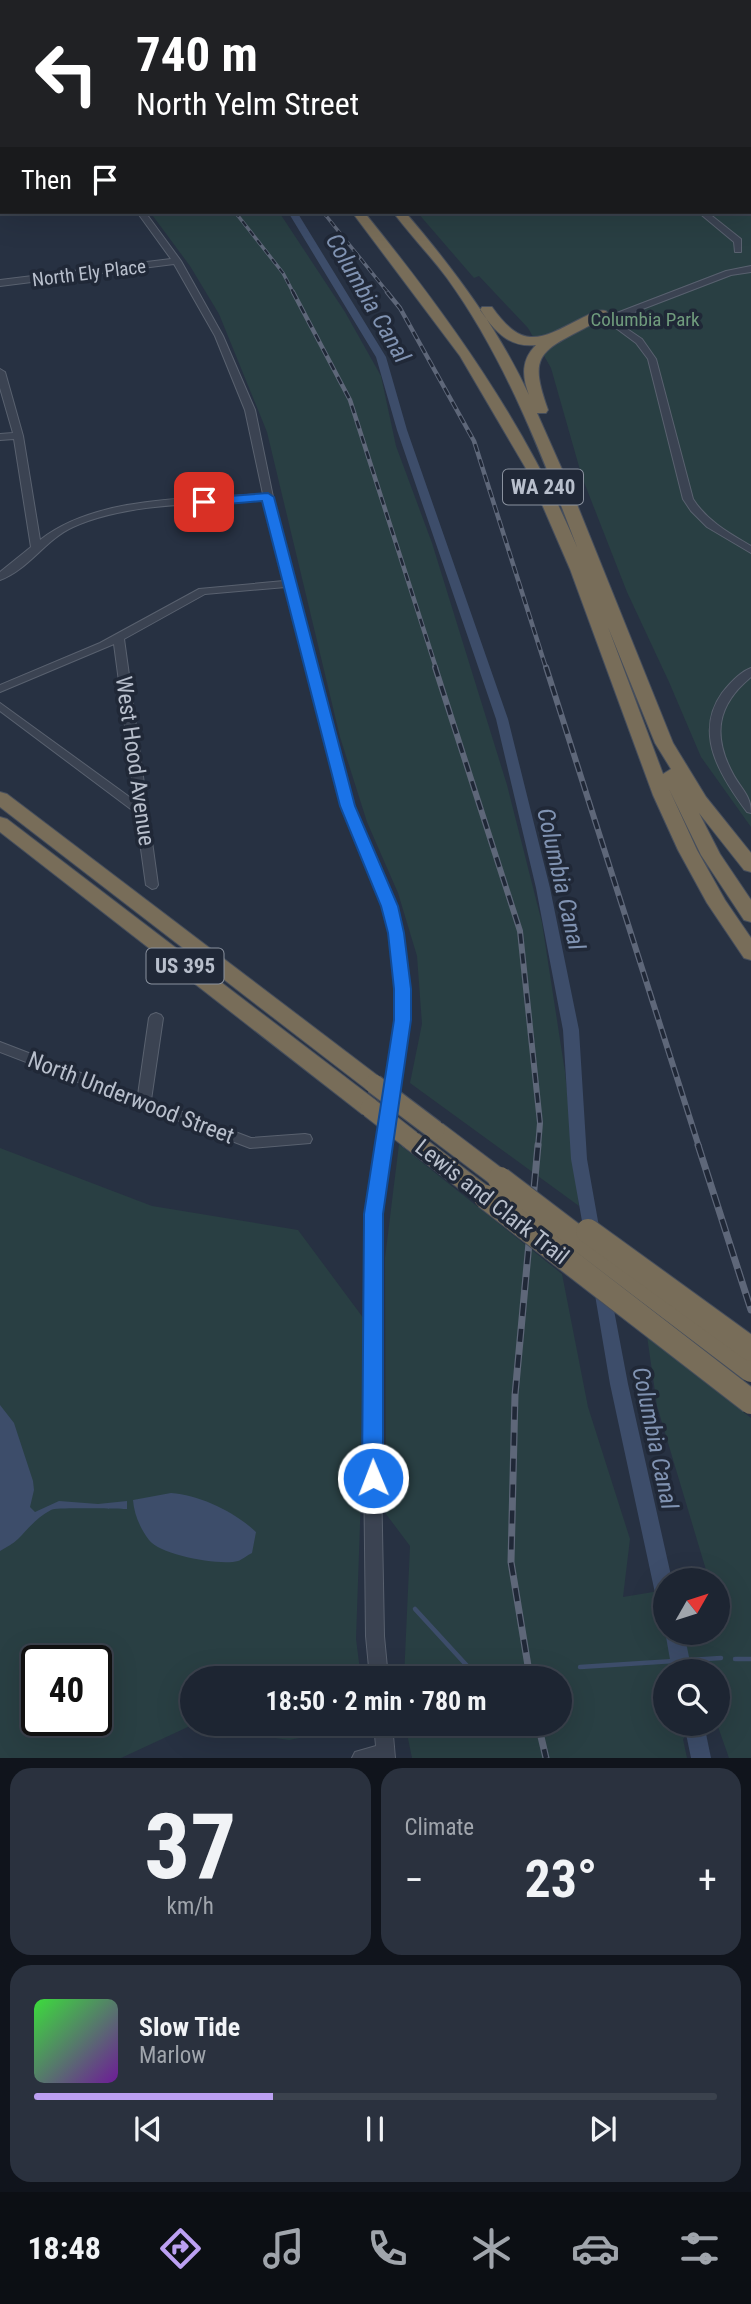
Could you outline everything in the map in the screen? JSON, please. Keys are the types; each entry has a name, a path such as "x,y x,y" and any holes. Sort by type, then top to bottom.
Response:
{"highway":[{"name":"WA 240","path":"360,214 460,344 496,399 526,455 565,538 661,798 705,882 751,953"},
{"name":"WA 240","path":"401,214 453,277 516,382 564,492 646,704 686,781 751,866"},
{"path":"409,214 461,274 502,330 511,337 540,340 604,317"},
{"path":"564,492 551,438 528,371 530,361 539,349 549,342 604,317"},
{"path":"646,704 665,761 692,822 723,875 751,915"},
{"name":"Lewis and Clark Trail","path":"0,798 435,1129 493,1188 751,1402"},
{"path":"661,798 706,876 751,939"},
{"name":"Lewis and Clark Trail","path":"0,823 411,1140 493,1188 751,1370"},
{"path":"493,1188 583,1227 751,1349"}],"street":[{"path":"142,214 177,261 219,336 250,410 289,584 347,806 390,906 400,961 402,1020 373,1214 371,1372 375,1636 378,1666"},
{"path":"704,214 748,244 734,255 736,261 751,268"},
{"path":"704,214 738,241 738,250"},
{"name":"North Ely Place","path":"0,283 177,261"},
{"path":"604,317 733,262"},
{"path":"604,317 729,273 751,268"},
{"path":"604,317 639,341 652,359 684,487 692,507 708,524 751,550"},
{"path":"0,372 18,436 36,547"},
{"path":"0,437 18,436"},
{"path":"0,577 24,560 36,547 70,525 100,514 268,497"},
{"path":"0,689 118,637 204,592 289,584"},
{"name":"West Hood Avenue","path":"118,637 152,885"},
{"path":"751,671 732,685 722,698 716,716 714,736 717,755 725,773 751,808"},
{"path":"0,706 142,812"},
{"path":"144,1101 156,1018"},
{"name":"North Underwood Street","path":"0,1047 250,1143 305,1139"},
{"path":"361,1758 386,1755 384,1736"}],"green space":[{"path":"151,214 280,214 345,312 381,376 396,446 432,543 507,785 542,923 565,1072 579,1206 410,1083 422,1024 417,956 398,893 367,822 340,737 267,432 219,314 190,266"},
{"name":"Columbia Park","path":"419,214 751,214 751,827 701,757 627,592 582,477 551,368 528,328 479,276 474,278"},
{"path":"399,1144 562,1274 588,1407 630,1539 623,1597 653,1592 653,1645 730,1645 730,1568 705,1568 657,1406 647,1336 751,1418 751,1758 729,1758 721,1736 730,1736 730,1659 653,1659 653,1736 686,1736 683,1739 687,1758 412,1758 407,1736 572,1736 572,1666 405,1666 410,1546 386,1514 385,1258"},
{"path":"0,1148 152,1206 298,1230 367,1323 356,1639 359,1666 180,1666 180,1731 121,1758 0,1758"},
{"path":"261,1736 310,1736 289,1740"}],"water":[{"path":"0,1405 14,1423 33,1481 30,1507 35,1512 59,1501 98,1504 127,1501 127,1509 51,1510 37,1519 16,1541 0,1551"},
{"path":"171,1493 205,1501 228,1511 248,1525 256,1532 252,1553 238,1561 218,1562 177,1555 155,1545 140,1526 133,1500"}],"waterway":[{"name":"Columbia Canal","path":"293,214 381,357 402,430 502,719 543,888 571,1030 579,1159 593,1238"},
{"name":"Columbia Canal","path":"602,1289 619,1384 659,1568"},
{"path":"415,1609 467,1666"},
{"name":"Columbia Canal","path":"677,1645 679,1659"},
{"path":"580,1667 721,1658"},
{"path":"735,1659 751,1659"},
{"name":"Columbia Canal","path":"696,1736 701,1758"}],"railway":[{"path":"237,214 283,273 294,294"},
{"path":"325,214 389,294"},
{"path":"293,292 350,400 436,668"},
{"path":"387,292 400,308 474,441 546,668"},
{"path":"435,667 520,931 540,1123 538,1147"},
{"path":"546,667 699,1147"},
{"path":"528,1666 511,1562 515,1395 538,1145"},
{"path":"698,1145 751,1310"},
{"path":"541,1736 546,1758"}],"route":[{"path":"204,502 268,497 347,806 390,906 396,933 402,989 402,1020 373,1214 373,1478"}]}
